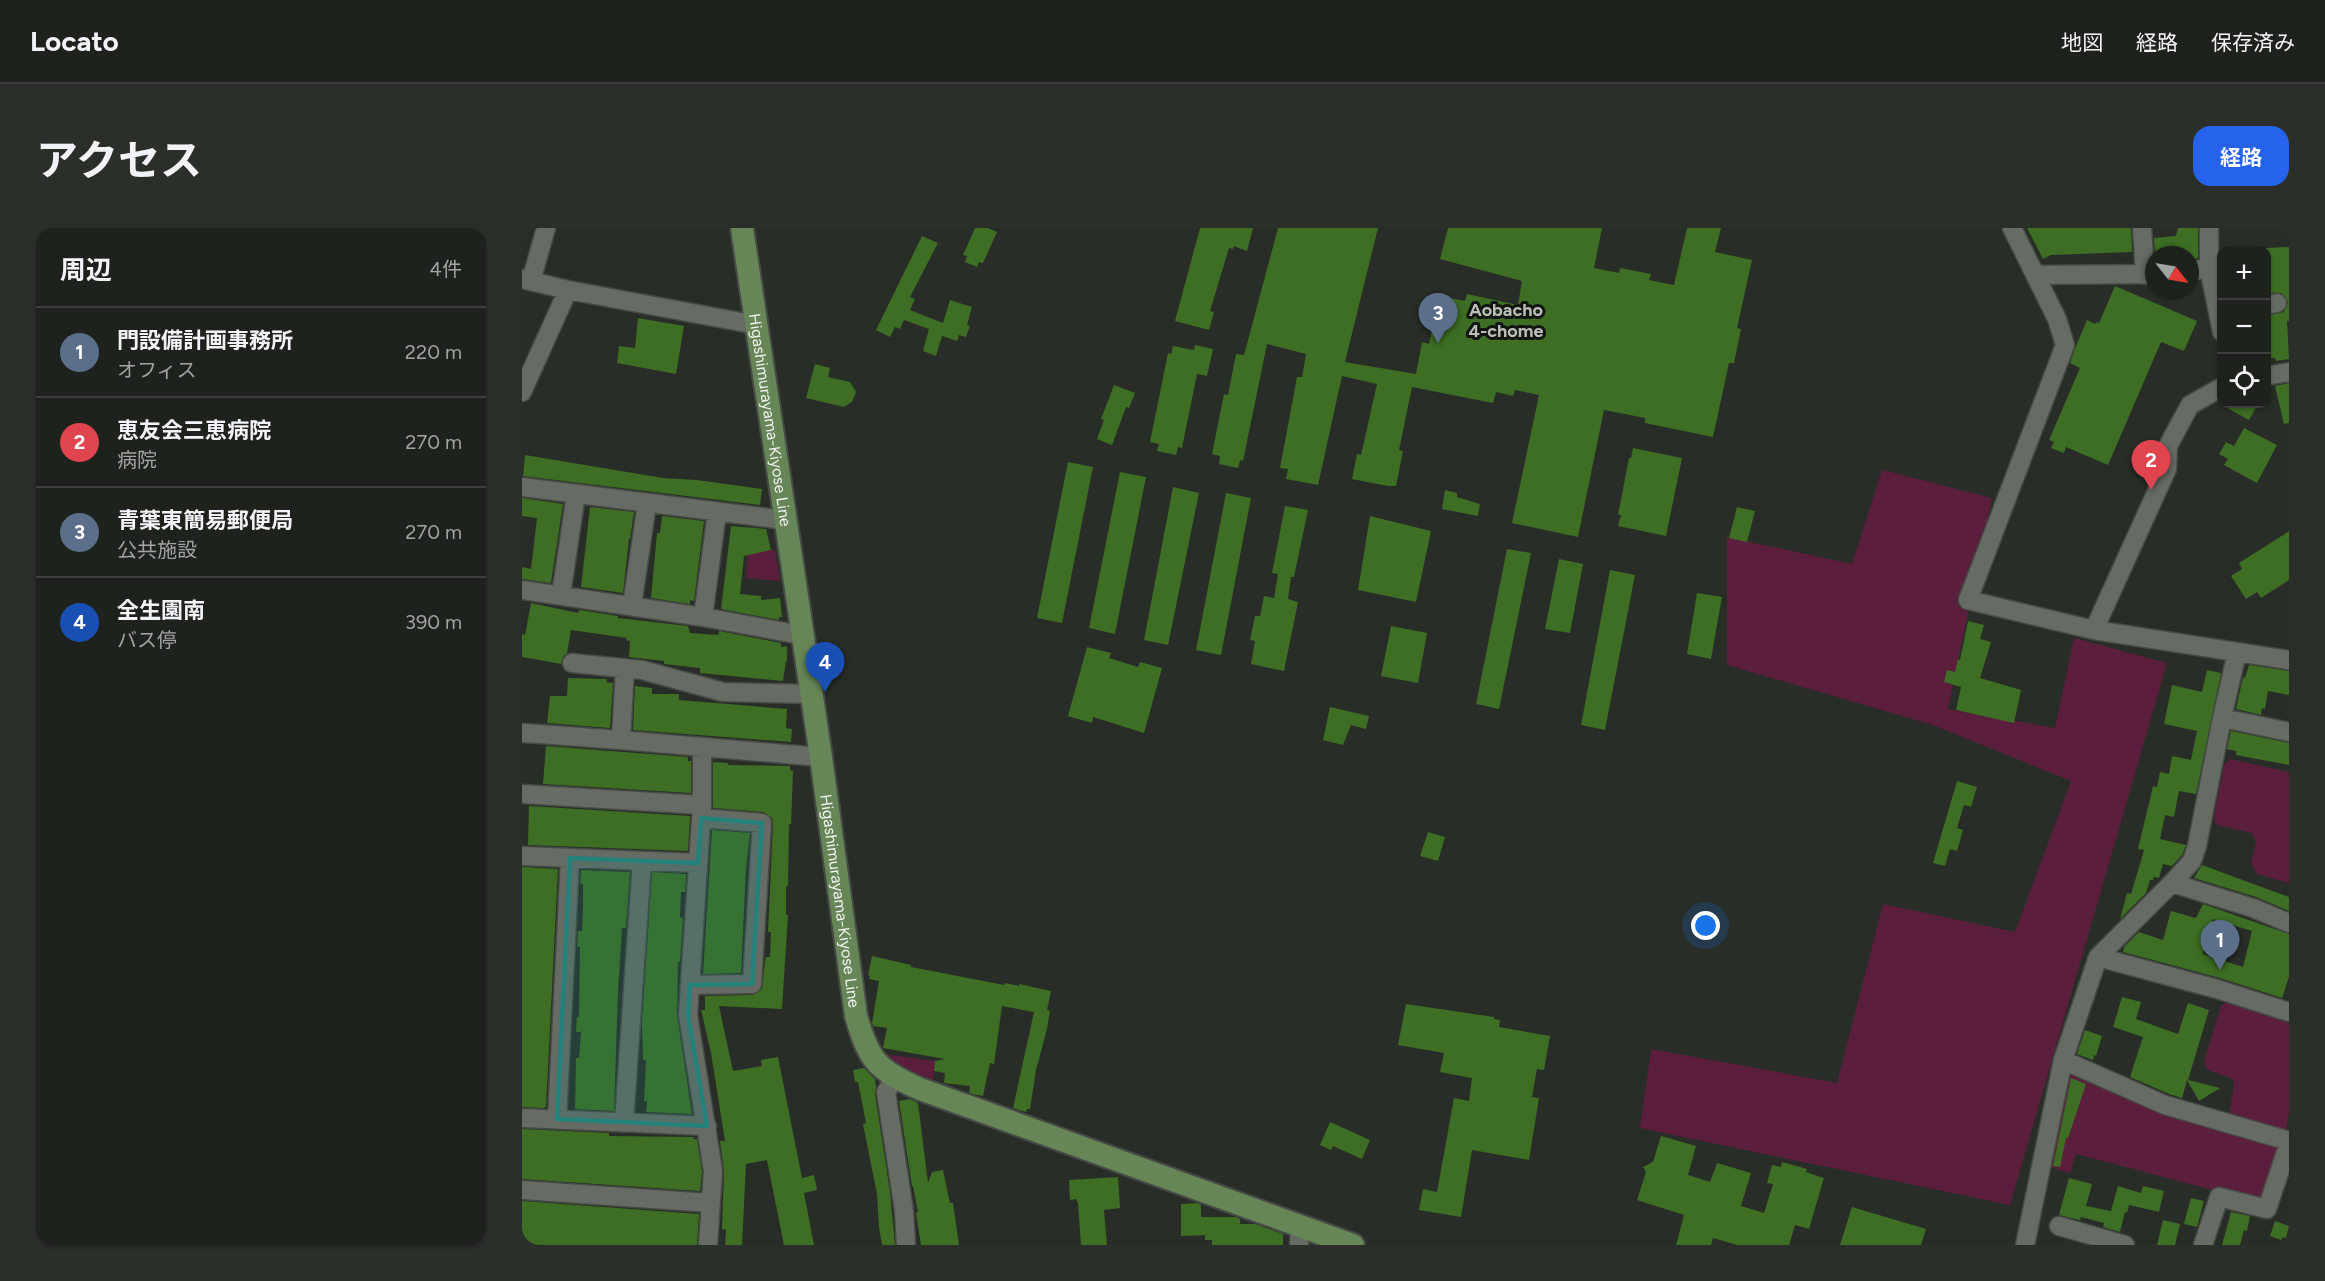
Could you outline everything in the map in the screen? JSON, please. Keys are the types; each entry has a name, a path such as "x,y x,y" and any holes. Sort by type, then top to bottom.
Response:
{"main road":[{"name":"Higashimurayama-Kiyose Line","path":"742,228 821,757 856,1016 864,1043 875,1063 895,1078 1299,1236 1353,1245"}],"street":[{"path":"546,228 526,280 757,325"},
{"path":"2012,228 2059,324 2065,345 1968,600 2094,630 2289,660"},
{"path":"2142,228 2145,248"},
{"path":"2209,228 2210,268 2217,301"},
{"path":"2199,269 2210,268"},
{"path":"2035,275 2145,275"},
{"path":"522,392 568,290"},
{"path":"2271,375 2289,372"},
{"path":"2094,630 2167,469 2168,446 2190,405 2217,390"},
{"path":"522,487 785,520"},
{"path":"561,595 576,494"},
{"path":"632,606 647,503"},
{"path":"703,617 717,512"},
{"path":"522,590 703,617 801,635"},
{"path":"2025,1245 2063,1060 2098,957 2192,861 2237,652"},
{"path":"572,663 642,670 723,692 811,694"},
{"path":"621,739 625,668"},
{"path":"2222,718 2289,732"},
{"path":"522,733 621,739 821,757"},
{"path":"702,748 701,811 688,1015 713,1171 708,1245"},
{"path":"522,794 701,811 762,823 752,984 690,985"},
{"path":"522,856 698,863"},
{"path":"557,1119 570,858"},
{"path":"624,1122 642,861"},
{"path":"2172,883 2253,908 2289,923"},
{"path":"2098,957 2289,1011"},
{"path":"2063,1060 2165,1105 2289,1142 2266,1209 2219,1197 2203,1245"},
{"path":"895,1078 886,1092 904,1211 906,1245"},
{"path":"522,1118 707,1126"},
{"path":"522,1190 710,1203"},
{"path":"2059,1226 2125,1245"}],"highlighted area":[{"path":"701,818 762,823 752,984 690,985 688,1015 707,1126 557,1119 570,858 698,863"}],"shaded area":[{"path":"1882,470 1992,498 1948,709 2055,728 2074,638 2167,663 2010,1205 1640,1128 1651,1049 1837,1083 1883,904 2015,932 2071,781 1933,725 1727,665 1727,537 1852,564"},
{"path":"748,548 775,550 780,581 746,578"},
{"path":"2230,759 2289,772 2289,883 2257,874 2251,863 2256,842 2252,833 2217,825 2214,818 2224,765"},
{"path":"2229,1001 2289,1018 2289,1114 2286,1129 2276,1133 2231,1119 2233,1079 2208,1070 2204,1062 2221,1006"},
{"path":"883,1054 936,1061 933,1080 914,1074"},
{"path":"2070,1064 2283,1144 2263,1203 2076,1154 2070,1173 2046,1166"}],"building":[{"path":"975,228 988,228 997,232 983,263 979,262 977,267 965,262 967,256 963,255"},
{"path":"1200,228 1253,228 1247,251 1234,246 1233,249 1229,248 1210,311 1214,312 1209,330 1175,321"},
{"path":"1278,228 1378,228 1345,362 1416,374 1422,342 1429,344 1439,296 1465,301 1467,294 1518,305 1522,281 1440,259 1448,228 1602,228 1594,268 1619,273 1620,268 1651,274 1649,280 1674,285 1687,228 1721,228 1715,252 1752,260 1737,328 1741,329 1734,363 1729,363 1713,437 1645,423 1645,418 1604,410 1578,537 1512,523 1539,395 1515,390 1513,396 1496,392 1493,403 1412,387 1399,450 1403,451 1396,486 1388,486 1352,479 1357,454 1361,455 1377,384 1342,376 1318,485 1286,479 1288,469 1280,468 1297,377 1302,377 1306,354 1267,344 1243,461 1240,460 1238,468 1219,464 1220,456 1212,454 1224,394 1228,395 1236,354 1244,355"},
{"path":"2027,228 2131,228 2132,252 2051,255 2043,259"},
{"path":"2178,228 2198,228 2198,246 2154,246 2154,238 2176,236"},
{"path":"922,236 938,243 910,297 915,299 910,310 943,323 950,300 972,307 966,337 959,335 957,341 942,336 936,356 923,351 929,329 904,320 900,329 895,327 890,337 876,330"},
{"path":"2289,247 2289,321 2287,321 2289,359 2276,361 2275,358 2271,358 2271,315 2284,312 2288,302 2281,293 2271,293 2271,248"},
{"path":"2115,286 2197,321 2184,351 2161,342 2108,465 2066,447 2064,453 2051,448 2054,442 2049,440 2080,368 2070,363 2087,320 2095,324 2099,323"},
{"path":"638,318 684,326 676,374 617,363 619,346 635,348"},
{"path":"1195,345 1213,349 1207,376 1197,374 1182,448 1178,447 1176,455 1157,451 1159,444 1150,442 1168,353 1171,354 1173,346 1194,350"},
{"path":"815,364 830,368 828,377 850,382 856,392 852,402 844,407 806,398"},
{"path":"2289,383 2289,423 2284,424 2275,386"},
{"path":"1114,385 1135,393 1129,408 1126,407 1112,445 1097,439 1104,420 1101,419"},
{"path":"2227,408 2256,408 2249,420"},
{"path":"2244,428 2277,445 2257,483 2224,465 2228,459 2219,454 2226,442 2234,446"},
{"path":"1633,448 1682,458 1666,536 1618,526 1621,515 1618,515"},
{"path":"525,455 663,478 762,489 760,505 523,476"},
{"path":"1068,462 1093,467 1062,623 1037,618"},
{"path":"1120,472 1146,477 1115,634 1089,628"},
{"path":"1173,487 1199,493 1168,645 1144,640"},
{"path":"1445,490 1457,493 1457,497 1480,504 1478,516 1442,509"},
{"path":"1226,493 1251,498 1221,655 1196,650"},
{"path":"522,498 563,504 551,583 522,579 522,567 531,569 537,518 522,516"},
{"path":"1285,506 1308,510 1294,577 1291,577 1288,599 1298,602 1284,671 1251,664 1255,641 1250,640 1255,616 1260,616 1264,596 1274,598 1278,574 1272,573"},
{"path":"590,507 634,512 623,593 581,587"},
{"path":"1737,507 1755,511 1747,542 1729,538"},
{"path":"662,516 704,521 694,601 690,600 690,604 651,598 657,533 660,533"},
{"path":"1370,516 1431,531 1416,602 1358,590"},
{"path":"731,526 766,529 771,550 744,556 740,594 761,596 761,600 780,598 782,617 779,617 779,620 721,609"},
{"path":"2289,531 2289,580 2261,598 2257,592 2246,599 2231,576 2242,569 2239,563"},
{"path":"1507,549 1531,553 1499,709 1476,704"},
{"path":"1559,559 1583,564 1570,633 1545,629"},
{"path":"1610,570 1635,575 1605,730 1581,725"},
{"path":"1697,593 1722,597 1711,659 1687,654"},
{"path":"531,603 578,613 579,610 618,616 618,618 688,626 690,633 718,635 719,631 781,643 781,647 787,646 783,681 700,673 700,668 629,657 630,641 626,640 627,638 571,630 567,653 561,664 522,657 522,634 525,635"},
{"path":"1968,621 1984,625 1980,639 1991,642 1980,678 2021,690 2014,723 1956,710 1961,687 1944,682 1947,670 1955,672 1958,659 1960,660"},
{"path":"1391,626 1427,633 1418,683 1381,676"},
{"path":"1087,647 1111,653 1109,658 1138,667 1140,662 1162,668 1144,733 1093,717 1092,723 1068,716"},
{"path":"2249,665 2289,671 2289,695 2268,691 2265,709 2262,708 2261,715 2236,709 2243,677 2245,678"},
{"path":"2207,670 2221,673 2196,794 2179,791 2174,817 2165,815 2160,839 2186,845 2182,855 2172,866 2163,864 2159,878 2154,877 2150,880 2146,893 2120,919 2127,893 2131,894 2144,850 2138,849 2153,786 2157,787 2160,772 2169,774 2172,756 2191,760 2197,731 2164,724 2172,685 2202,692"},
{"path":"568,678 607,679 606,682 613,683 610,728 547,723 550,696 567,696"},
{"path":"635,686 652,688 652,694 679,694 679,700 787,709 786,728 792,729 791,742 633,730"},
{"path":"1330,707 1369,716 1366,729 1351,725 1343,745 1323,740"},
{"path":"2231,731 2289,743 2289,765 2236,755 2236,751 2227,749"},
{"path":"546,746 688,757 688,761 691,761 691,793 543,784"},
{"path":"713,762 728,763 728,765 790,766 790,770 793,771 782,1009 719,1006 733,1071 762,1066 761,1060 778,1057 802,1178 814,1175 817,1190 804,1193 814,1245 784,1245 767,1160 746,1164 742,1245 725,1245 726,1230 722,1229 724,1172 720,1141 725,1141 711,1053 701,1010 705,1010 705,996 752,995 762,989 766,957 770,957 771,932 768,932 773,824 772,818 763,812 713,808"},
{"path":"1957,781 1977,787 1971,807 1964,805 1957,828 1963,830 1957,851 1950,849 1945,866 1933,863"},
{"path":"529,806 690,816 688,851 528,845"},
{"path":"712,830 750,833 741,973 703,974"},
{"path":"1428,832 1445,837 1438,861 1420,856"},
{"path":"2202,865 2289,897 2289,911 2256,897 2194,878"},
{"path":"522,867 558,869 546,1107 543,1108 522,1107"},
{"path":"581,870 630,872 626,928 622,928 614,1111 575,1109 576,1058 579,1058 581,1032 576,1032 577,1017 579,1017 580,947 577,947 578,931 582,931 583,910"},
{"path":"652,872 686,874 685,892 681,892 680,917 683,918 680,962 678,962 677,1015 692,1114 646,1112 647,1101 644,1101 646,1060 643,1060 642,1021"},
{"path":"2203,904 2289,934 2289,977 2282,998 2220,978 2123,952 2124,947 2139,932 2163,940 2171,911 2196,918","holes":["2213,919 2252,931 2243,967 2203,954"]},
{"path":"872,956 911,965 911,967 1004,985 1005,983 1019,986 1019,984 1051,991 1047,1010 1050,1011 1047,1029 1036,1070 1030,1109 1026,1112 1013,1108 1034,1012 1002,1006 994,1064 990,1063 983,1096 972,1094 969,1092 970,1086 944,1083 945,1073 934,1071 935,1061 945,1059 883,1048 887,1028 873,1026 872,1023 879,981 869,979"},
{"path":"2122,997 2141,1002 2136,1019 2178,1034 2188,1003 2209,1010 2188,1080 2220,1088 2199,1101 2187,1080 2182,1098 2130,1077 2143,1037 2113,1027"},
{"path":"1406,1004 1494,1017 1500,1020 1499,1027 1550,1036 1544,1070 1537,1069 1532,1097 1539,1098 1529,1160 1472,1150 1461,1217 1419,1210 1423,1189 1437,1192 1454,1098 1469,1101 1472,1078 1440,1072 1444,1053 1398,1045"},
{"path":"2085,1030 2102,1036 2093,1060 2077,1054"},
{"path":"864,1068 875,1079 895,1245 882,1245 877,1194 863,1124 866,1123 858,1082 855,1082 853,1070"},
{"path":"2071,1078 2086,1084 2068,1138 2066,1138 2060,1167 2053,1166"},
{"path":"910,1099 918,1103 928,1183 932,1172 943,1170 950,1203 953,1203 959,1245 921,1245 916,1213 918,1212 899,1101"},
{"path":"1330,1122 1370,1140 1362,1159 1333,1146 1331,1150 1320,1145"},
{"path":"522,1129 609,1133 609,1136 694,1137 693,1139 697,1139 702,1172 700,1191 522,1179"},
{"path":"1661,1136 1696,1146 1688,1175 1710,1182 1717,1163 1751,1173 1741,1206 1764,1213 1773,1184 1767,1183 1772,1165 1781,1167 1782,1162 1807,1169 1806,1172 1824,1178 1809,1229 1795,1225 1789,1245 1737,1245 1713,1238 1711,1245 1676,1245 1684,1215 1637,1200 1646,1172 1643,1167 1653,1162"},
{"path":"1118,1177 1120,1208 1104,1210 1107,1245 1081,1245 1078,1203 1076,1199 1070,1200 1069,1180"},
{"path":"2069,1178 2092,1184 2086,1206 2111,1211 2118,1186 2141,1193 2143,1186 2164,1191 2159,1212 2129,1205 2120,1232 2103,1227 2104,1223 2081,1217 2080,1220 2059,1215"},
{"path":"2191,1198 2204,1201 2197,1227 2184,1224"},
{"path":"522,1201 699,1214 697,1245 522,1245"},
{"path":"1198,1203 1201,1205 1201,1217 1236,1217 1240,1219 1240,1224 1255,1224 1283,1234 1283,1245 1212,1245 1212,1240 1205,1240 1205,1235 1181,1236 1181,1204"},
{"path":"1852,1207 1926,1229 1921,1245 1840,1245"},
{"path":"2231,1212 2250,1216 2247,1231 2244,1230 2240,1245 2222,1245"},
{"path":"2163,1220 2180,1224 2175,1245 2157,1245"},
{"path":"2275,1221 2289,1226 2286,1239 2283,1237 2281,1240 2270,1236"}],"place":[{"name":"青葉東簡易郵便局","path":"1438,343"},
{"name":"恵友会三恵病院","path":"2151,490"},
{"name":"全生園南","path":"825,692"},
{"name":"門設備計画事務所","path":"2220,970"}],"district":[{"name":"Aobacho 4-chome","path":"1506,320"}]}
